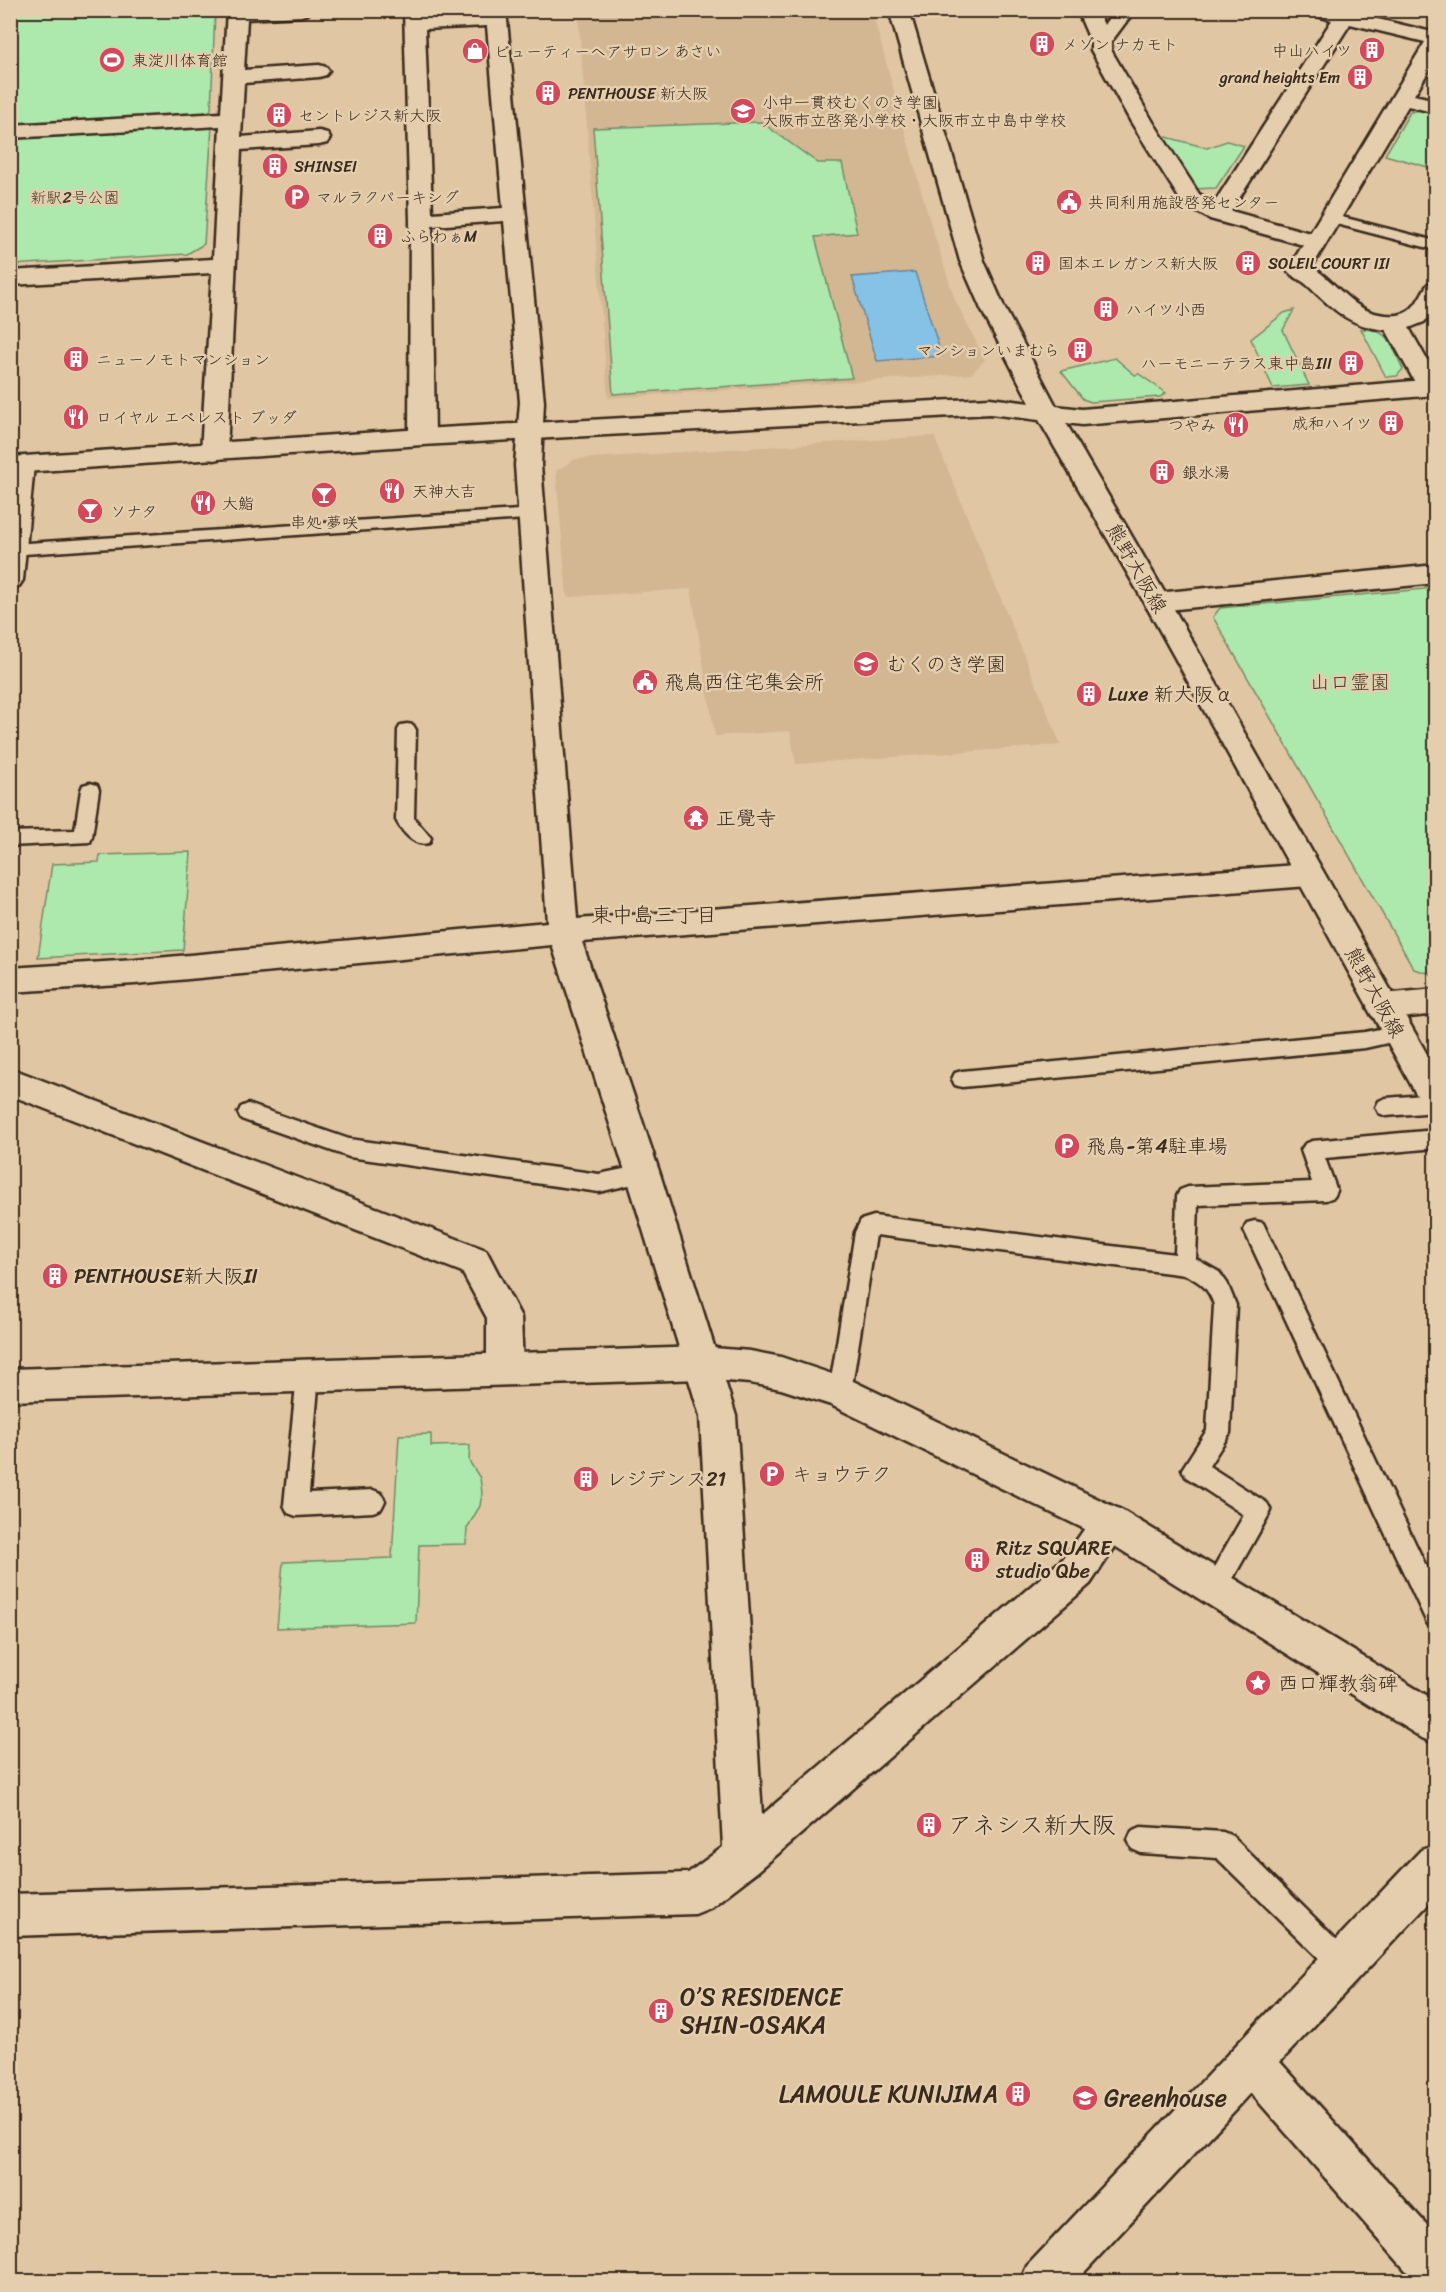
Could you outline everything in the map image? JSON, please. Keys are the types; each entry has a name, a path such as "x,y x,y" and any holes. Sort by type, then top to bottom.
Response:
{"street":[{"path":"214,452 237,12 301,10"},
{"name":"熊野大阪線","path":"899,10 972,261 993,309 1047,412 1157,602 1436,1102"},
{"path":"1087,10 1101,42 1101,50 1142,122 1191,199 1218,214 1315,241"},
{"path":"1101,42 1125,10"},
{"path":"1317,10 1347,14 1436,40 1299,270 1308,273 1351,313 1371,322 1394,324 1411,321 1421,315 1436,289"},
{"path":"1218,214 1347,14"},
{"path":"422,437 421,220 415,17 496,15 532,402 528,453 563,933 643,1174 718,1416 744,1857"},
{"path":"233,77 319,71"},
{"path":"1401,98 1436,107"},
{"path":"10,132 231,119"},
{"path":"230,144 319,138"},
{"path":"421,220 514,214"},
{"path":"10,278 225,265"},
{"path":"10,580 16,465 422,437 990,406 1082,417 1433,387 1394,324"},
{"path":"1157,602 1436,574"},
{"path":"10,980 135,972 563,933 1309,875"},
{"path":"1390,1020 1436,1001"},
{"path":"10,1081 474,1261 504,1317 505,1368"},
{"path":"10,1385 702,1363 750,1367 781,1373 840,1392 1110,1523 1436,1724"},
{"path":"10,1916 695,1893 744,1857 1077,1571 1110,1523"},
{"path":"1043,2282 1436,1865"},
{"path":"1250,2060 1436,2270"}],"lane":[{"path":"1330,218 1436,246"},
{"path":"13,550 533,514"},
{"path":"407,729 405,820 422,838"},
{"path":"10,839 82,837 90,790"},
{"path":"962,1079 1365,1040 1390,1020"},
{"path":"1386,1107 1436,1102"},
{"path":"248,1113 349,1148 598,1183 643,1174"},
{"path":"1185,1265 1188,1196 1326,1191 1312,1150 1436,1139"},
{"path":"840,1392 866,1232 874,1225 1185,1265 1201,1269 1221,1290 1225,1305 1218,1433 1194,1469 1259,1511 1214,1588"},
{"path":"1255,1230 1436,1615"},
{"path":"308,1375 296,1505 373,1501"},
{"path":"1141,1840 1223,1845 1342,1963"}],"shaded area":[{"name":"小中一貫校むくのき学園 大阪市立啓発小学校・大阪市立中島中学校","path":"578,11 872,11 927,212 955,300 985,360 971,374 608,398"},
{"name":"むくのき学園","path":"934,436 1061,745 796,764 790,731 715,736 691,589 567,597 556,471 575,459"}],"green space":[{"name":"東淀川体育館","path":"11,11 215,11 211,110 199,116 11,126"},
{"path":"1421,110 1435,114 1435,169 1385,155 1410,112"},
{"path":"761,122 818,163 842,163 857,233 815,237 852,378 613,394 593,128"},
{"name":"新駅2号公園","path":"212,126 204,244 187,254 11,265 11,137"},
{"path":"1159,135 1207,148 1227,141 1244,146 1216,188 1193,189"},
{"path":"1294,310 1283,330 1309,385 1273,388 1251,339 1284,313"},
{"path":"1361,329 1378,332 1389,340 1403,369 1397,376 1386,377"},
{"path":"1115,358 1135,375 1139,374 1166,393 1160,397 1091,402 1083,399 1061,371"},
{"name":"山口霊園","path":"1436,588 1435,975 1414,969 1213,617 1220,608"},
{"path":"191,852 183,950 38,958 52,864 99,862 100,855"},
{"path":"431,1434 431,1446 470,1445 469,1461 480,1478 482,1493 480,1506 467,1528 466,1544 419,1545 416,1623 277,1628 283,1562 392,1558 399,1435"}],"water":[{"path":"915,272 942,356 877,361 852,277"}],"place":[{"name":"メゾン ナカモト","path":"1042,44"},
{"name":"中山ハイツ","path":"1372,50"},
{"name":"ビューティーヘアサロン あさい","path":"475,51"},
{"name":"東淀川体育館","path":"112,60"},
{"name":"grand heights Em","path":"1360,77"},
{"name":"PENTHOUSE 新大阪","path":"548,93"},
{"name":"小中一貫校むくのき学園 大阪市立啓発小学校・大阪市立中島中学校","path":"743,111"},
{"name":"セントレジス新大阪","path":"279,115"},
{"name":"SHINSEI","path":"275,166"},
{"name":"マルラクパーキング","path":"297,197"},
{"name":"共同利用施設啓発センター","path":"1069,202"},
{"name":"ふらわぁM","path":"380,236"},
{"name":"国本エレガンス新大阪","path":"1038,263"},
{"name":"SOLEIL COURT III","path":"1248,263"},
{"name":"ハイツ小西","path":"1106,309"},
{"name":"マンションいまむら","path":"1080,350"},
{"name":"ニューノモトマンション","path":"76,359"},
{"name":"ハーモニーテラス東中島III","path":"1351,363"},
{"name":"ロイヤル エベレスト ブッダ","path":"76,417"},
{"name":"成和ハイツ","path":"1391,423"},
{"name":"つやみ","path":"1236,425"},
{"name":"銀水湯","path":"1162,472"},
{"name":"天神大吉","path":"392,491"},
{"name":"串処 夢咲","path":"324,495"},
{"name":"大鮨","path":"203,503"},
{"name":"ソナタ","path":"90,511"},
{"name":"むくのき学園","path":"866,664"},
{"name":"飛鳥西住宅集会所","path":"645,682"},
{"name":"Luxe 新大阪α","path":"1089,694"},
{"name":"正覺寺","path":"696,818"},
{"name":"飛鳥-第4駐車場","path":"1067,1146"},
{"name":"PENTHOUSE新大阪II","path":"55,1276"},
{"name":"キョウテク","path":"772,1474"},
{"name":"レジデンス21","path":"586,1479"},
{"name":"Ritz SQUARE studio Qbe","path":"977,1560"},
{"name":"西口輝教翁碑","path":"1258,1683"},
{"name":"アネシス新大阪","path":"929,1825"},
{"name":"O’S RESIDENCE SHIN-OSAKA","path":"661,2011"},
{"name":"LAMOULE KUNIJIMA","path":"1018,2094"},
{"name":"Greenhouse","path":"1085,2098"}],"district":[{"name":"東中島三丁目","path":"654,915"}]}
